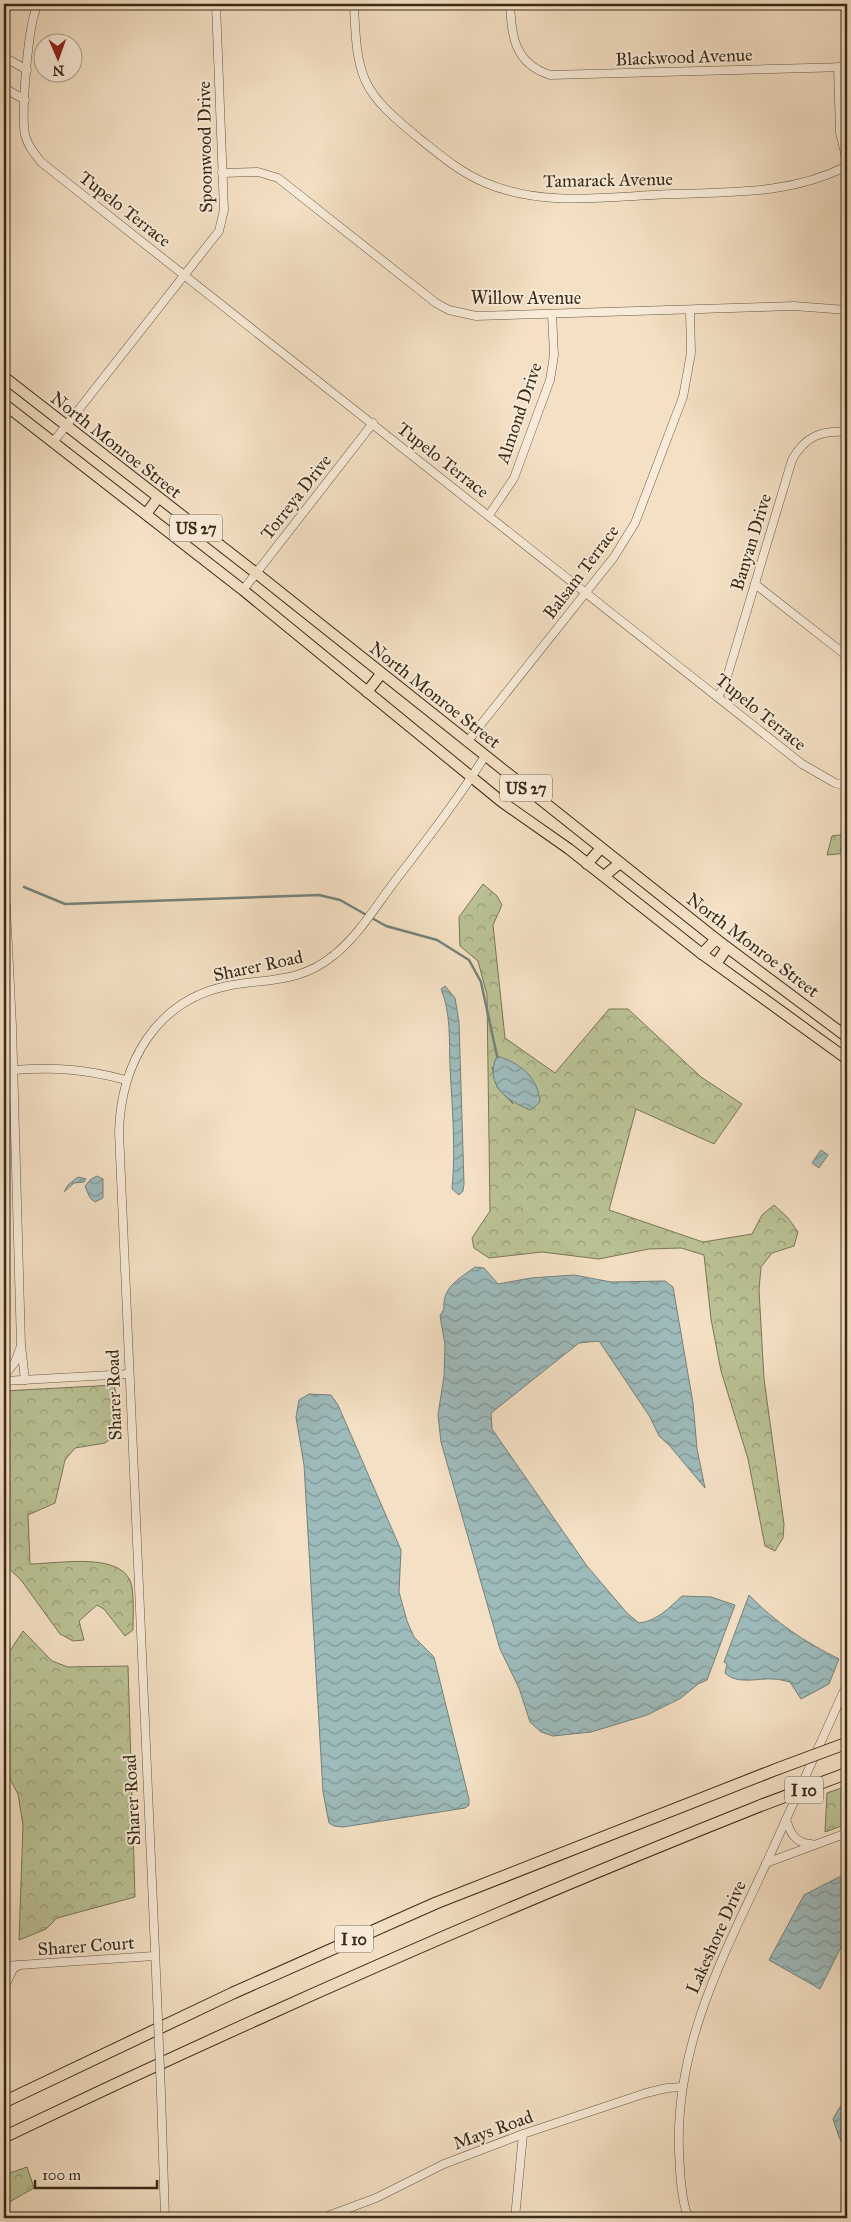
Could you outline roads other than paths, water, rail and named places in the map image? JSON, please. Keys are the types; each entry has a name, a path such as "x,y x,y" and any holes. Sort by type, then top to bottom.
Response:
{"highway":[{"name":"I 10","path":"4,2102 233,1993 436,1903 847,1743"},
{"name":"I 10","path":"4,2137 180,2053 426,1943 553,1889 846,1774"}],"main road":[{"name":"North Monroe Street","path":"4,377 256,573 727,948 847,1037"},
{"name":"North Monroe Street","path":"4,404 54,441 243,590 472,778 604,876 702,954 847,1059"},
{"path":"146,514 158,498"},
{"path":"368,692 381,674"},
{"path":"587,864 601,848"},
{"path":"604,876 620,863"},
{"path":"702,954 716,939"},
{"path":"716,964 727,948"}],"street":[{"path":"4,88 25,100 31,24 38,4"},
{"name":"Spoonwood Drive","path":"54,441 213,240 222,223 224,210 216,4"},
{"name":"Tamarack Avenue","path":"354,4 356,44 361,72 380,105 445,159 486,183 512,192 556,198 760,191 809,182 847,166"},
{"name":"Blackwood Avenue","path":"510,4 514,39 525,62 538,71 564,76 847,67"},
{"path":"4,57 27,70"},
{"path":"838,68 840,133 847,161"},
{"name":"Tupelo Terrace","path":"25,100 24,126 29,146 49,169 802,764 834,783 847,786"},
{"name":"Willow Avenue","path":"222,173 258,172 278,178 436,303 449,310 476,316 794,306 847,310"},
{"name":"Balsam Terrace","path":"467,742 614,557 635,523 679,409 691,353 690,310"},
{"name":"Almond Drive","path":"489,515 514,478 550,380 554,355 552,314"},
{"path":"4,410 18,416"},
{"name":"Torreya Drive","path":"243,590 372,424"},
{"name":"Banyan Drive","path":"718,696 724,686 788,472 797,452 807,440 815,435 832,431 847,432"},
{"path":"755,584 847,656"},
{"name":"Sharer Road","path":"166,2218 119,1132 120,1110 126,1080 134,1059 153,1031 182,1005 197,996 227,986 283,980 299,976 325,962 355,933 380,902 472,778 486,756"},
{"path":"4,868 14,1070 21,1345 25,1380"},
{"path":"14,1070 76,1069 126,1080"},
{"path":"4,1376 15,1362 21,1345"},
{"path":"4,1381 129,1374"},
{"name":"Lakeshore Drive","path":"688,2218 679,2166 678,2139 682,2087 687,2058 701,2008 847,1684"},
{"path":"786,1819 789,1831 796,1839 803,1843 816,1844"},
{"path":"766,1863 847,1833"},
{"name":"Sharer Court","path":"4,1966 154,1956"},
{"name":"Sharer Court","path":"4,1988 14,1969 19,1965"},
{"name":"Mays Road","path":"322,2218 376,2198 444,2164 523,2134 646,2093 682,2087"},
{"path":"515,2218 523,2134"}],"water":[{"path":"445,986 455,998 459,1022 464,1184 463,1191 459,1195 452,1189 454,1143 449,1027 441,989"},
{"path":"497,1056 520,1067 532,1078 539,1093 540,1102 531,1110 513,1102 495,1083 493,1075"},
{"path":"821,1150 828,1155 819,1168 812,1163"},
{"path":"97,1176 103,1179 103,1198 95,1202 90,1198 85,1186 91,1179"},
{"path":"78,1177 86,1179 84,1182 74,1183 64,1192 68,1185"},
{"path":"475,1267 484,1268 498,1284 531,1278 574,1275 611,1282 665,1281 673,1287 693,1403 697,1449 705,1488 669,1445 659,1436 650,1417 599,1341 579,1343 491,1413 492,1429 587,1566 627,1613 639,1623 657,1617 682,1596 711,1597 735,1605 707,1680 698,1684 681,1698 647,1715 591,1732 553,1736 541,1732 530,1722 519,1688 500,1649 441,1442 438,1415 444,1376 445,1344 440,1316 444,1309 444,1301 449,1289"},
{"path":"309,1394 331,1395 338,1405 401,1550 399,1592 407,1621 414,1637 434,1657 469,1799 469,1805 465,1808 343,1827 334,1826 329,1823 323,1792 304,1465 296,1417 299,1400"},
{"path":"749,1595 791,1631 839,1659 829,1684 801,1699 790,1682 775,1679 742,1680 730,1677 725,1673 727,1664 724,1662"},
{"path":"847,1873 845,1939 820,1989 769,1960 804,1895"},
{"path":"847,2102 847,2152 839,2137 833,2119 840,2107"}],"waterway":[{"path":"24,887 65,904 319,895 340,900 386,926 437,940 469,960 481,982 497,1056"}]}
